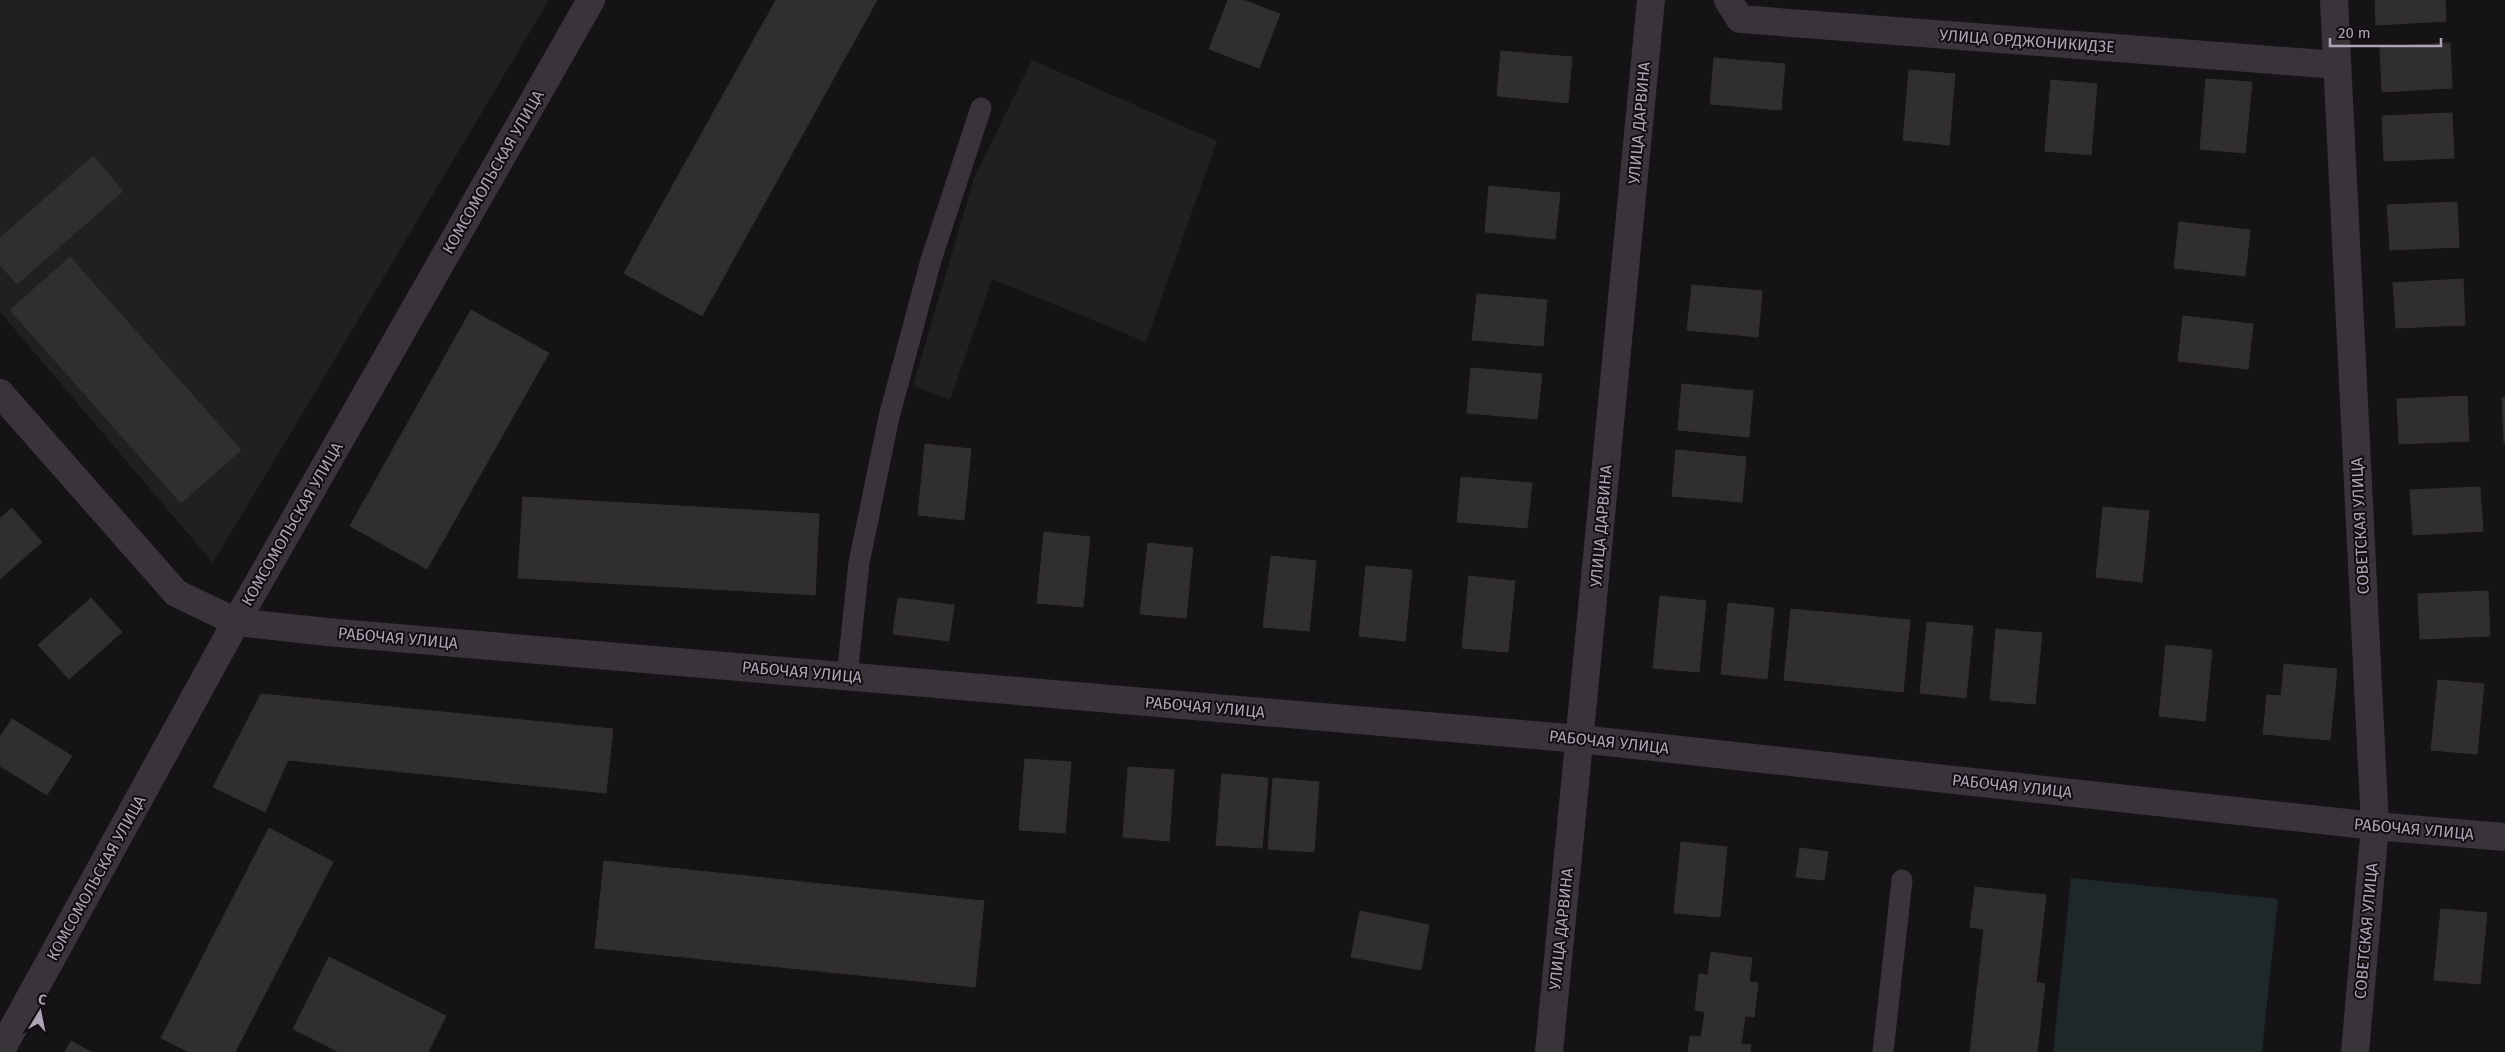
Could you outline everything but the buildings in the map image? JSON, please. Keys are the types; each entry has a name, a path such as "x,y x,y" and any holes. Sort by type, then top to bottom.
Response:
{"street":[{"name":"КОМСОМОЛЬСКАЯ УЛИЦА","path":"0,1052 236,622 591,0"},
{"name":"УЛИЦА ДАРВИНА","path":"1549,1052 1651,0"},
{"name":"УЛИЦА ОРДЖОНИКИДЗЕ","path":"1728,0 1740,19 2337,65"},
{"name":"СОВЕТСКАЯ УЛИЦА","path":"2334,0 2375,826 2355,1052"},
{"name":"РАБОЧАЯ УЛИЦА","path":"0,393 176,593 236,622 327,632 1580,739 2375,826 2505,837"}],"lane":[{"path":"847,676 859,563 889,417 931,260 981,108"},
{"path":"1883,1052 1902,880"}],"shaded area":[{"path":"0,0 549,0 213,563 0,312"},
{"path":"1032,60 1217,141 1146,342 992,279 950,400 913,386 974,178"},
{"path":"2071,878 2278,899 2262,1052 2053,1052"}]}
